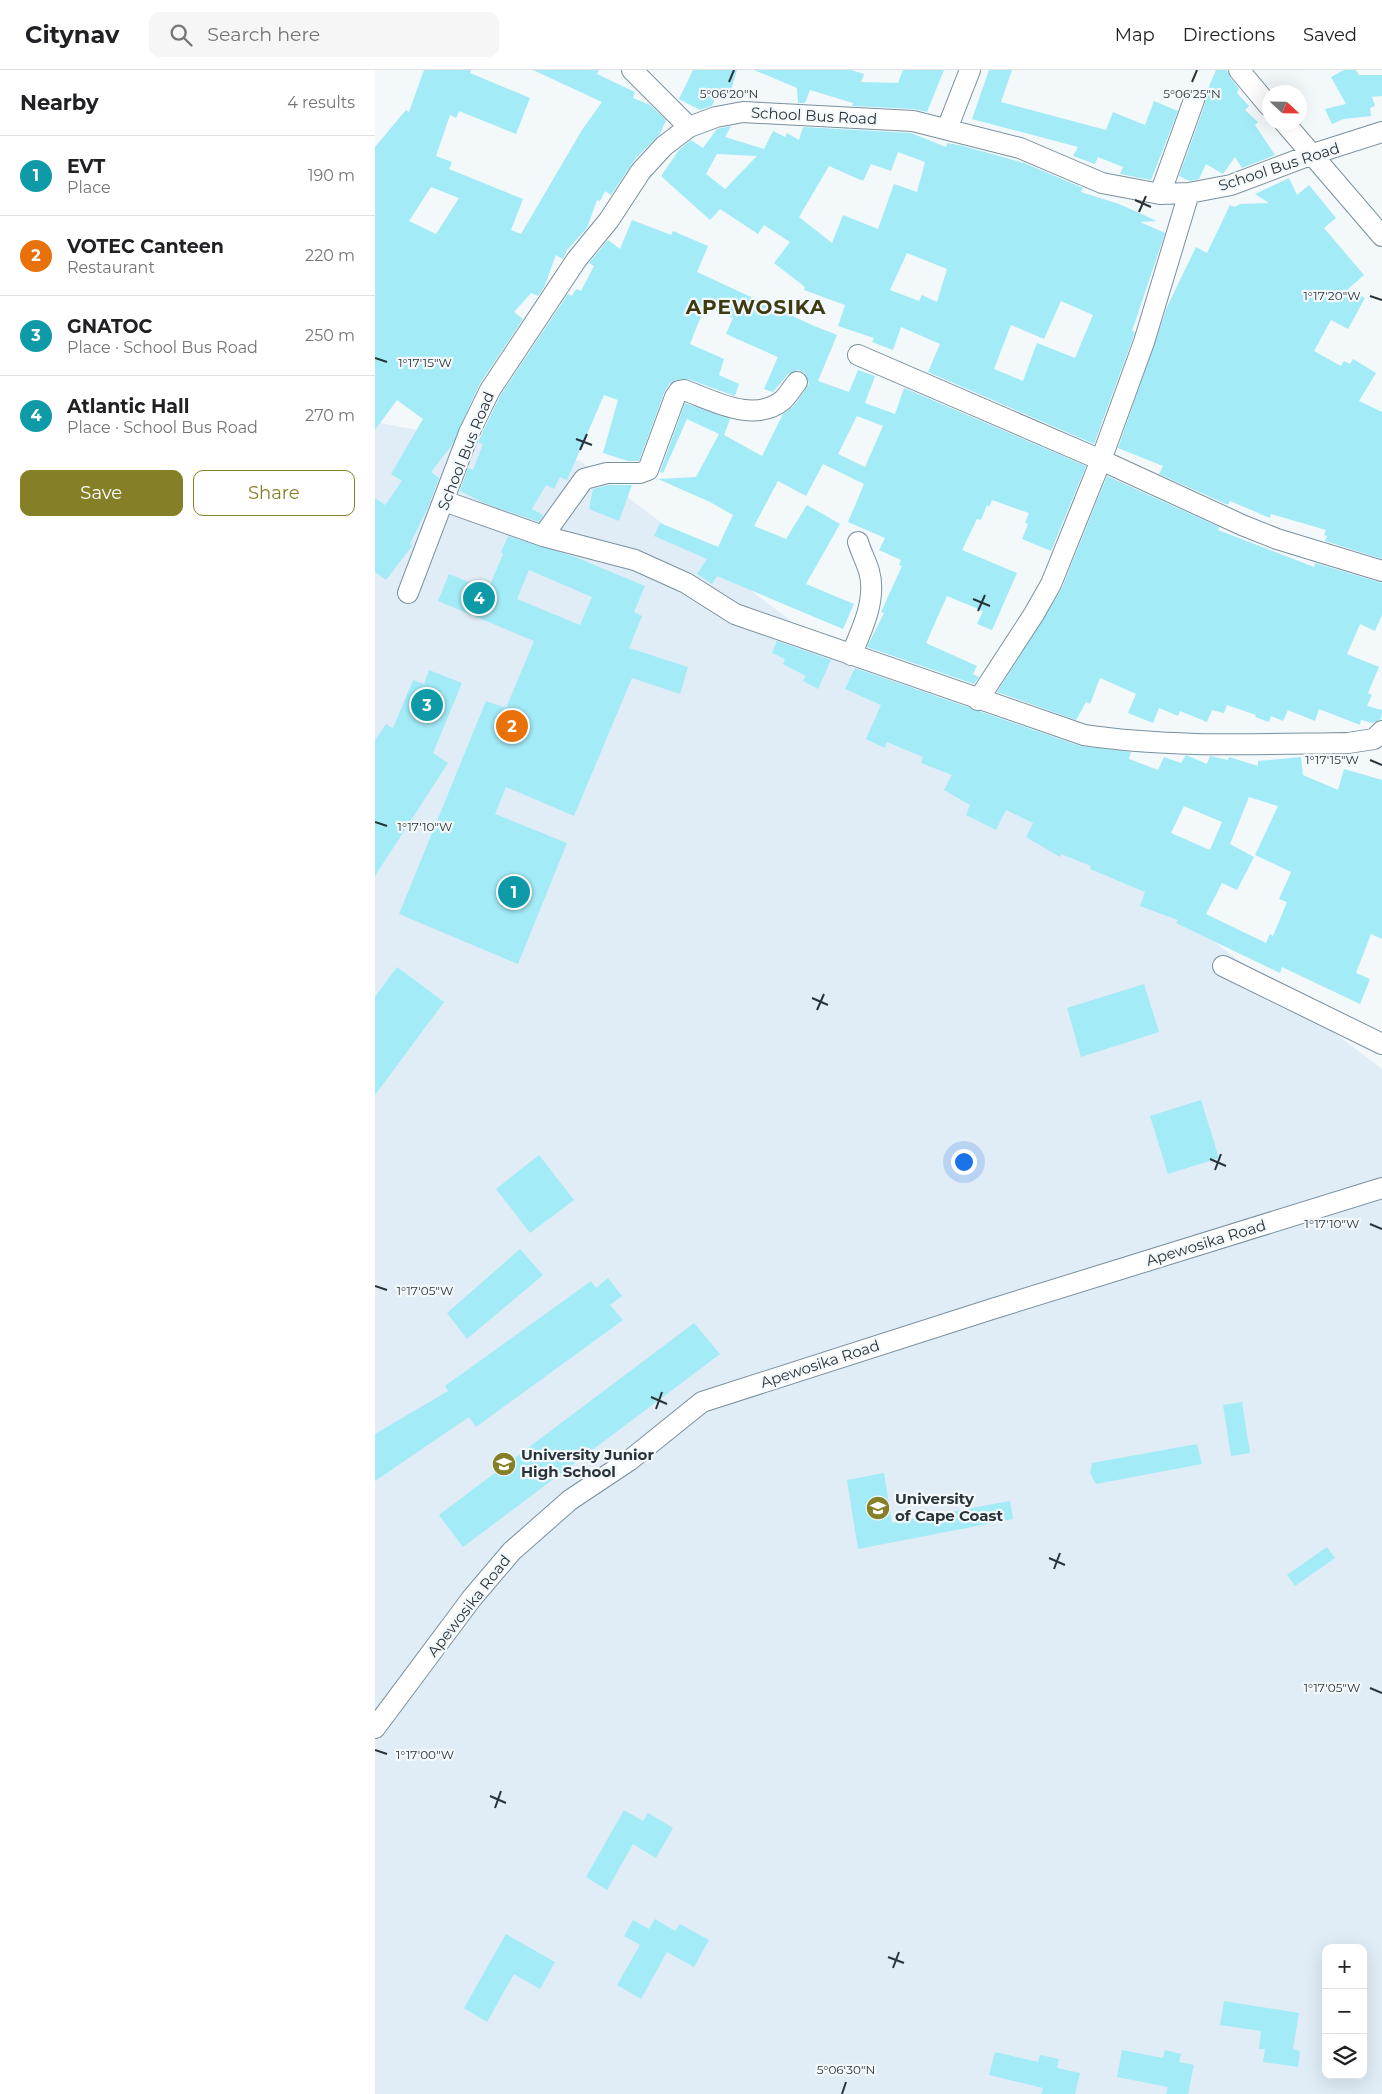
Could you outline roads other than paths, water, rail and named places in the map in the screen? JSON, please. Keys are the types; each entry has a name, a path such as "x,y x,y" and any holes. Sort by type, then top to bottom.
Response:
{"street":[{"path":"632,70 689,127"},
{"path":"947,129 971,70"},
{"path":"1239,70 1262,98"},
{"path":"1160,194 1194,100"},
{"name":"School Bus Road","path":"408,594 469,433 489,390 577,260 621,203 641,171 664,146 689,127 716,117 743,112 913,121 1020,148 1102,183 1160,194 1189,193 1231,185 1313,154 1382,132"},
{"path":"1291,130 1382,236"},
{"path":"978,700 1034,614 1051,584 1101,460 1144,342 1189,193"},
{"path":"858,355 1101,460 1251,528 1382,571"},
{"path":"543,536 584,479 607,473 640,473 648,470 675,397 679,391 684,390 742,411 766,409 783,400 797,382"},
{"path":"443,501 543,536 635,560 686,583 735,614 978,700 1084,735 1128,742 1236,744 1347,743 1374,739 1382,731"},
{"path":"851,655 865,623 871,598 870,573 858,542"},
{"path":"1223,966 1382,1044"},
{"name":"Apewosika Road","path":"375,1728 472,1598 511,1551 570,1500 630,1460 702,1402 1002,1306 1382,1188"}],"place":[{"name":"Atlantic Hall","path":"479,598"},
{"name":"GNATOC","path":"427,705"},
{"name":"VOTEC Canteen","path":"512,726"},
{"name":"EVT","path":"514,892"},
{"name":"University Junior High School","path":"504,1464"},
{"name":"University of Cape Coast","path":"878,1508"}],"district":[{"name":"APEWOSIKA","path":"756,307"}]}
